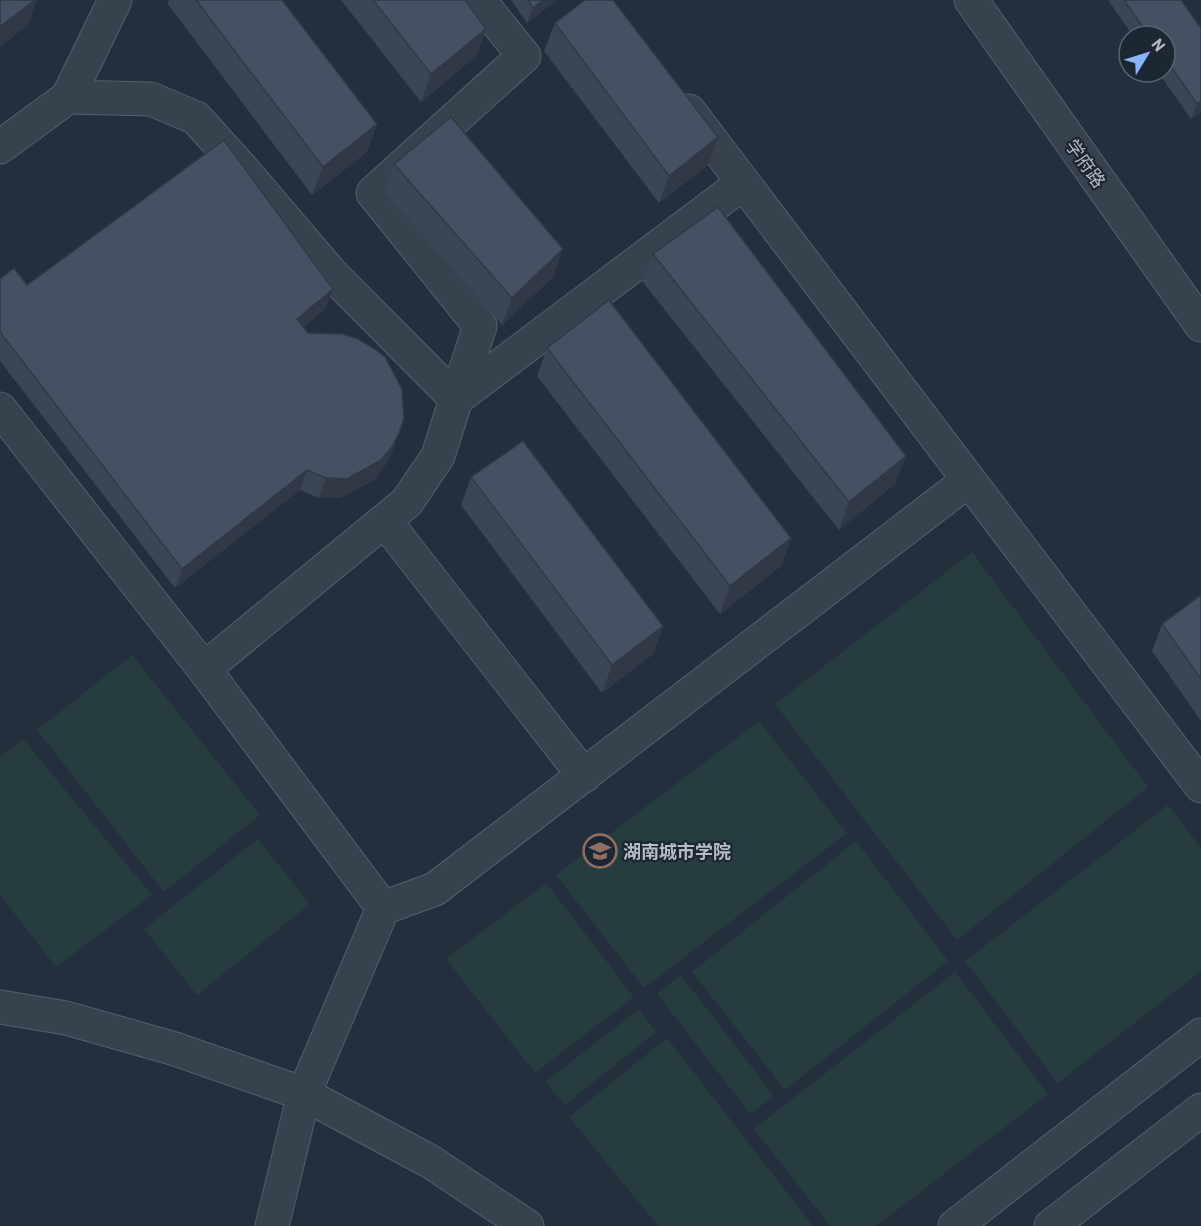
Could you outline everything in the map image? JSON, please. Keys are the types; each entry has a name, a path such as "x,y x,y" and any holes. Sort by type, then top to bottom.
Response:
{"street":[{"path":"0,147 68,97 115,0"},
{"path":"204,669 407,502 438,456 480,326 373,193 524,56 478,0"},
{"name":"学府路","path":"971,0 1201,325"},
{"path":"674,92 1201,786"},
{"path":"68,97 151,99 196,118 330,272 456,399"},
{"path":"456,399 743,183"},
{"path":"0,409 204,669 383,908"},
{"path":"272,1226 304,1094 383,908 435,890 969,480"},
{"path":"385,521 584,776"},
{"path":"0,1007 66,1018 175,1049 304,1094 431,1162 526,1226"},
{"path":"955,1226 1201,1035"},
{"path":"1051,1226 1201,1110"}],"green space":[{"path":"972,552 1148,787 957,940 775,704"},
{"path":"132,655 260,815 164,892 37,730"},
{"path":"759,721 847,833 644,988 556,875"},
{"path":"23,739 152,895 56,967 0,895 0,757"},
{"path":"1168,805 1201,848 1201,971 1058,1083 965,961"},
{"path":"258,839 310,904 197,995 144,929"},
{"path":"856,841 948,961 785,1090 692,972"},
{"path":"546,883 634,997 535,1073 446,959"},
{"path":"955,972 1048,1094 876,1226 830,1226 754,1129"},
{"path":"681,975 774,1096 750,1114 657,994"},
{"path":"639,1009 656,1032 565,1105 545,1082"},
{"path":"667,1038 813,1226 658,1226 569,1117"}],"building":[{"path":"0,0 35,0 0,27"},
{"path":"196,0 282,0 377,124 323,167"},
{"path":"373,0 465,0 486,29 431,74"},
{"path":"528,0 543,0 533,8"},
{"path":"585,0 613,0 718,137 669,176 555,23"},
{"path":"1124,0 1181,0 1201,28 1201,101 1197,104 1177,75 1177,24 1141,24"},
{"path":"451,117 563,249 512,298 394,164"},
{"path":"224,140 333,289 297,319 308,333 343,334 358,339 385,357 402,389 404,419 392,447 381,460 347,479 326,478 307,470 182,569 0,332 0,279 14,268 27,285"},
{"path":"718,207 906,456 849,502 653,254"},
{"path":"609,300 791,538 730,586 547,348"},
{"path":"523,441 663,626 612,665 471,477"},
{"path":"1201,595 1201,679 1162,624"}],"place":[{"name":"湖南城市学院","path":"600,851"}]}
